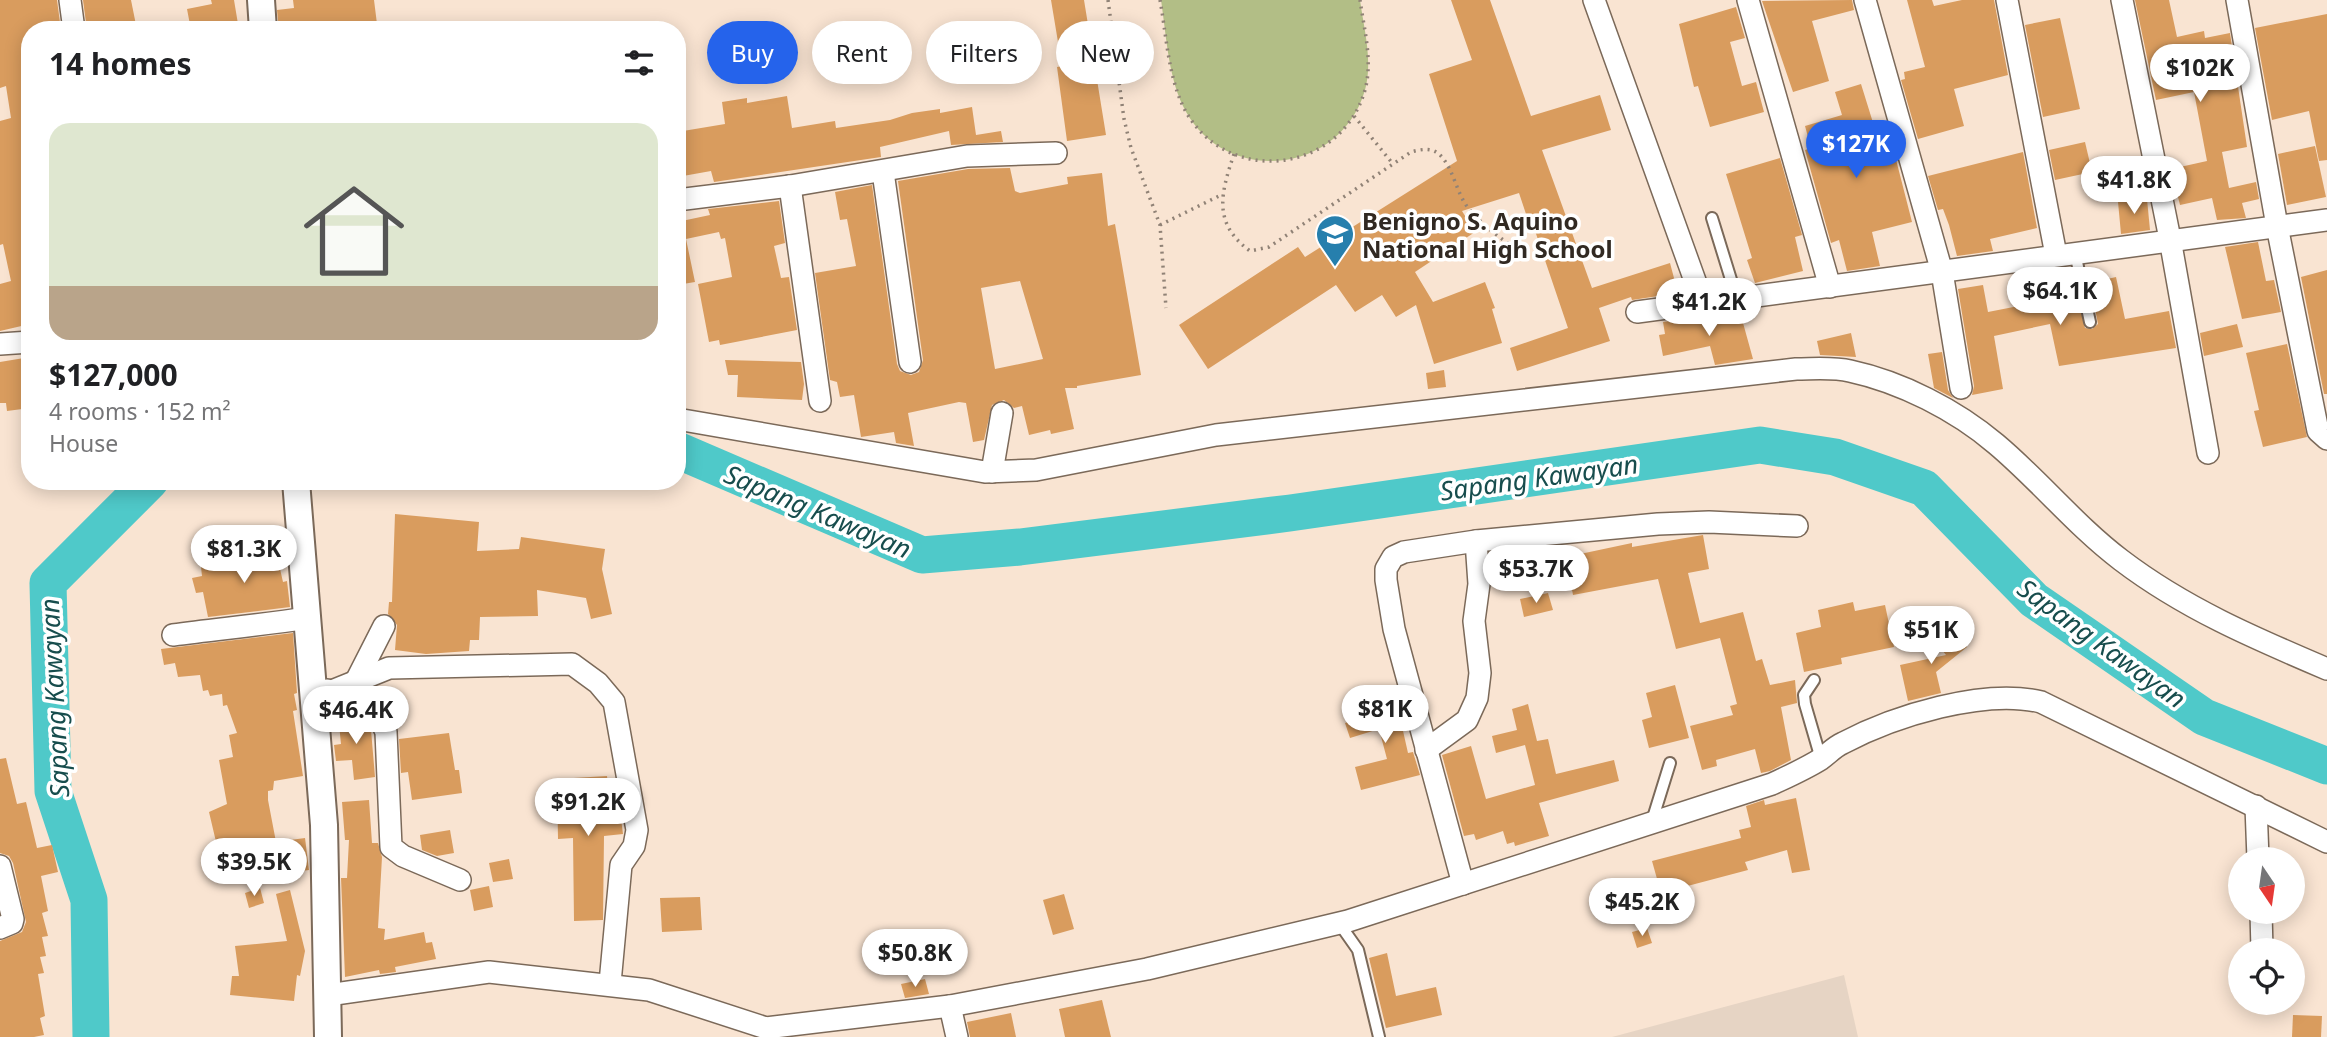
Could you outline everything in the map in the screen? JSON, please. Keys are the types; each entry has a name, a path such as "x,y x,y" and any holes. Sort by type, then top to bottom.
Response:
{"street":[{"path":"70,0 73,21"},
{"path":"261,0 262,21"},
{"path":"1594,0 1703,303"},
{"path":"1748,0 1830,287"},
{"path":"1865,0 1942,272 1961,388"},
{"path":"2007,0 2066,254"},
{"path":"2122,0 2170,239 2208,453"},
{"path":"2237,0 2277,226 2318,431 2327,439"},
{"path":"686,199 883,172 967,156 1056,153"},
{"path":"883,172 910,362"},
{"path":"790,186 820,401"},
{"path":"1637,312 2327,220"},
{"path":"0,344 21,343"},
{"path":"686,421 992,472 1036,470 1216,435 1783,370 1847,370 1914,395 1964,421 1995,443 2119,558 2162,589 2231,628 2327,668"},
{"path":"992,472 1002,413"},
{"path":"297,490 307,618 323,689 328,1037"},
{"path":"1462,884 1394,629 1386,569 1393,557 1404,552 1476,541 1658,524 1709,522 1797,526"},
{"path":"1426,750 1467,720 1477,698 1480,673 1475,621 1479,584 1476,541"},
{"path":"173,635 217,628 247,628 307,618"},
{"path":"357,679 384,626"},
{"path":"323,689 389,668 572,664 598,683 614,702 637,830 634,846 621,865 610,984"},
{"path":"323,689 365,701 380,715 386,732 391,847 403,856 460,880"},
{"path":"328,995 489,972 610,984 679,998 766,1028 787,1032 950,1006 1109,977 1339,923 1772,784 1821,759 1840,744 1899,721 1962,702 2019,697 2041,702 2327,842"},
{"path":"2256,806 2258,847"},
{"path":"0,866 7,924"},
{"path":"950,1006 957,1037"}],"lane":[{"path":"1712,218 1737,299"},
{"path":"2066,254 2090,322"},
{"path":"1814,680 1804,695 1821,759"},
{"path":"1652,821 1670,764"},
{"path":"1339,923 1358,950 1380,1037"}],"path":[{"path":"1108,0 1130,148 1160,225 1166,309"},
{"path":"1160,0 1181,103 1210,140 1234,155 1260,163 1288,160 1315,151 1336,136 1354,116 1365,89 1368,62 1360,0"},
{"path":"1354,116 1393,164"},
{"path":"1234,155 1221,195 1223,214 1241,244 1250,251 1258,251 1279,241 1411,152 1422,149 1434,150 1442,156 1465,204 1529,258"},
{"path":"1160,225 1221,195"}],"shaded area":[{"path":"1844,975 1858,1037 1612,1037"}],"green space":[{"path":"1161,0 1360,0 1368,68 1365,90 1352,119 1331,141 1306,155 1278,161 1250,159 1223,149 1200,131 1177,92"}],"building":[{"path":"0,0 57,0 60,21 21,21 21,326 0,331 0,284 11,281 3,244 0,245 0,121 11,118 6,86 0,88"},
{"path":"83,0 131,0 135,21 86,21"},
{"path":"211,0 234,0 238,21 189,21 187,9 212,4"},
{"path":"293,0 374,0 377,21 278,21 277,10 294,8"},
{"path":"1051,0 1084,0 1087,21 1056,21 1056,30"},
{"path":"1451,0 1490,0 1531,116 1600,95 1611,130 1542,150 1592,288 1670,263 1678,293 1632,300 1631,297 1599,308 1610,341 1517,371 1510,348 1568,328 1531,219 1528,220 1519,193 1462,211 1475,232 1415,272 1433,302 1485,282 1495,308 1492,309 1502,343 1434,364 1416,305 1396,317 1382,295 1355,312 1336,285 1208,369 1179,325 1298,247 1305,257 1457,161 1429,74 1472,60"},
{"path":"1852,0 1854,10 1812,21 1829,81 1793,92 1762,1"},
{"path":"1907,0 1932,0 1934,6 1962,0 1994,0 2008,75 1954,89 1964,126 1918,139 1901,80 1905,79 1904,72 1925,67"},
{"path":"2135,0 2169,0 2177,37 2204,31 2205,38 2230,33 2247,147 2222,152 2229,188 2256,182 2259,199 2242,203 2246,218 2217,220 2212,198 2180,205 2171,169 2207,161 2194,92 2156,100"},
{"path":"1736,7 1745,38 1730,42 1742,86 1756,82 1764,112 1710,127 1698,86 1694,87 1679,24"},
{"path":"2327,14 2327,160 2319,161 2309,111 2272,120 2255,28"},
{"path":"2060,18 2080,109 2043,117 2025,25"},
{"path":"1059,84 1098,84 1106,135 1067,141"},
{"path":"1861,84 1879,142 1891,140 1912,222 1872,232 1880,266 1847,271 1839,240 1831,243 1805,150 1811,148 1805,126 1842,115 1835,92"},
{"path":"787,96 792,128 835,121 836,128 890,120 912,113 940,109 940,113 972,107 976,135 1001,131 1003,142 951,145 949,131 880,147 881,157 714,182 711,171 686,175 686,130 725,124 722,102 747,98 747,103"},
{"path":"2085,142 2092,172 2055,180 2049,150"},
{"path":"2315,146 2326,197 2287,205 2278,154"},
{"path":"2023,152 2037,228 1990,239 1993,251 1957,256 1949,225 1943,209 1938,210 1928,176"},
{"path":"1780,158 1802,235 1795,237 1803,271 1755,283 1747,260 1752,258 1726,174"},
{"path":"1010,168 1015,191 1020,193 1068,184 1067,177 1102,173 1108,226 1115,224 1141,375 1065,388 1074,429 1051,434 1050,430 1029,435 1022,406 1014,408 1004,400 992,405 984,440 973,442 966,403 959,402 908,413 914,446 896,443 894,432 861,437 854,395 840,397 837,382 830,380 815,273 856,266 847,219 840,220 835,192 872,185 897,364 900,371 911,375 919,372 923,360 898,181 968,169","holes":["1020,281 1043,359 995,369 981,288"]},
{"path":"2147,199 2150,230 2121,234 2118,202"},
{"path":"779,201 785,243 774,246 781,278 789,277 797,330 720,345 719,340 709,342 698,284 732,277 725,238 721,239 719,232 686,239 686,220 710,215 708,209"},
{"path":"686,239 695,282 686,284"},
{"path":"2258,242 2266,281 2274,280 2281,312 2242,319 2225,247"},
{"path":"2327,270 2327,394 2324,394 2301,277"},
{"path":"2071,272 2085,328 2092,329 2098,324 2090,283 2116,277 2125,319 2169,311 2176,348 2059,366 2050,324 1994,336 2003,389 1972,395 1974,386 1958,289 1983,285 1988,312 2044,301 2039,280"},
{"path":"1740,312 1753,359 1715,365 1710,346 1663,356 1659,335 1665,334 1663,322 1691,318 1691,321"},
{"path":"2237,324 2243,347 2204,356 2200,333"},
{"path":"1851,333 1856,357 1820,355 1817,341"},
{"path":"2287,344 2307,437 2263,447 2254,411 2259,410 2246,353"},
{"path":"1942,352 1948,390 1953,398 1934,388 1928,354"},
{"path":"21,358 21,409 7,411 6,403 0,403 0,362"},
{"path":"725,360 801,362 804,384 802,400 737,397 738,375 728,375"},
{"path":"1444,370 1446,387 1428,389 1426,373"},
{"path":"395,514 479,522 477,551 519,549 521,537 605,549 602,569 612,614 591,619 586,598 537,590 538,616 480,617 479,640 470,640 469,651 426,654 395,650 397,625 388,614 389,602 392,602"},
{"path":"1703,535 1709,569 1688,573 1700,623 1743,612 1756,661 1762,659 1770,685 1795,680 1797,703 1781,707 1791,760 1770,771 1761,773 1755,749 1716,760 1717,766 1702,770 1690,726 1733,715 1730,706 1737,704 1720,638 1676,649 1658,579 1573,595 1566,557 1632,543 1632,547"},
{"path":"275,547 283,582 287,581 290,607 208,617 203,592 196,593 192,578 202,576 201,567"},
{"path":"1548,593 1553,610 1524,617 1520,599"},
{"path":"1853,602 1855,611 1885,605 1894,647 1841,658 1842,664 1804,672 1796,633 1821,627 1818,610"},
{"path":"1947,623 1967,647 1936,672 1941,693 1908,701 1900,665 1946,655 1931,636"},
{"path":"293,633 297,693 294,694 297,710 293,711 303,776 274,781 273,790 268,791 268,800 276,842 305,838 309,870 248,878 242,844 217,846 209,812 227,804 219,760 233,757 229,735 237,733 227,705 223,706 222,694 210,696 208,690 203,691 200,675 178,677 175,663 164,665 161,649"},
{"path":"1675,685 1689,738 1649,748 1642,720 1652,717 1646,693"},
{"path":"1394,695 1405,721 1401,722 1408,753 1413,752 1420,775 1361,790 1355,767 1387,759 1379,729 1350,738 1345,723 1376,714 1372,700"},
{"path":"1528,704 1537,741 1548,739 1556,774 1614,760 1619,781 1539,803 1549,836 1515,846 1514,842 1507,844 1503,831 1476,840 1474,834 1464,836 1442,755 1471,746 1486,799 1535,785 1525,745 1496,753 1492,736 1517,730 1512,709"},
{"path":"354,712 371,730 375,777 354,780 352,760 336,761 334,745 341,744 338,714"},
{"path":"449,733 462,793 412,800 408,772 401,773 399,739"},
{"path":"6,758 17,804 26,802 37,848 52,845 58,872 41,876 48,911 42,913 48,936 42,937 46,956 40,957 44,973 38,974 45,1016 40,1018 44,1035 34,1037 0,1037 0,941 22,932 26,922 13,863 9,856 0,853 0,759"},
{"path":"607,776 609,797 618,796 623,834 604,836 603,920 574,921 573,838 558,839 557,779"},
{"path":"1796,798 1810,870 1792,873 1787,850 1745,862 1748,870 1661,893 1652,861 1741,838 1739,830 1751,827 1746,806 1764,800 1765,805"},
{"path":"369,800 372,843 378,843 382,857 378,928 385,929 384,940 424,932 426,943 432,942 436,959 395,967 396,972 380,974 379,970 345,977 341,878 347,878 349,840 345,840 342,802"},
{"path":"450,830 454,853 437,856 422,850 420,835"},
{"path":"509,859 513,879 493,882 489,863"},
{"path":"489,886 493,907 474,911 470,890"},
{"path":"260,888 264,903 249,908 245,893"},
{"path":"290,890 305,951 300,976 297,975 294,1001 230,995 232,976 239,976 235,946 287,941 276,894"},
{"path":"1064,894 1074,929 1053,935 1043,900"},
{"path":"700,897 702,930 662,932 660,898"},
{"path":"1647,928 1652,943 1637,948 1632,932"},
{"path":"1387,953 1396,996 1436,987 1442,1015 1386,1028 1369,958"},
{"path":"925,979 929,994 905,998 901,984"},
{"path":"1102,1000 1111,1037 1065,1037 1059,1009"},
{"path":"1011,1013 1016,1037 970,1037 967,1022"},
{"path":"2293,1015 2322,1016 2321,1037 2292,1037"}],"waterway":[{"name":"Sapang Kawayan","path":"686,454 922,555 1020,547 1290,513 1760,445 1835,457 1924,488 2034,600 2204,717 2327,766"},
{"name":"Sapang Kawayan","path":"91,1037 89,900 53,791 48,583 141,490"}],"place":[{"name":"Benigno S. Aquino National High School","path":"1335,268"}]}
